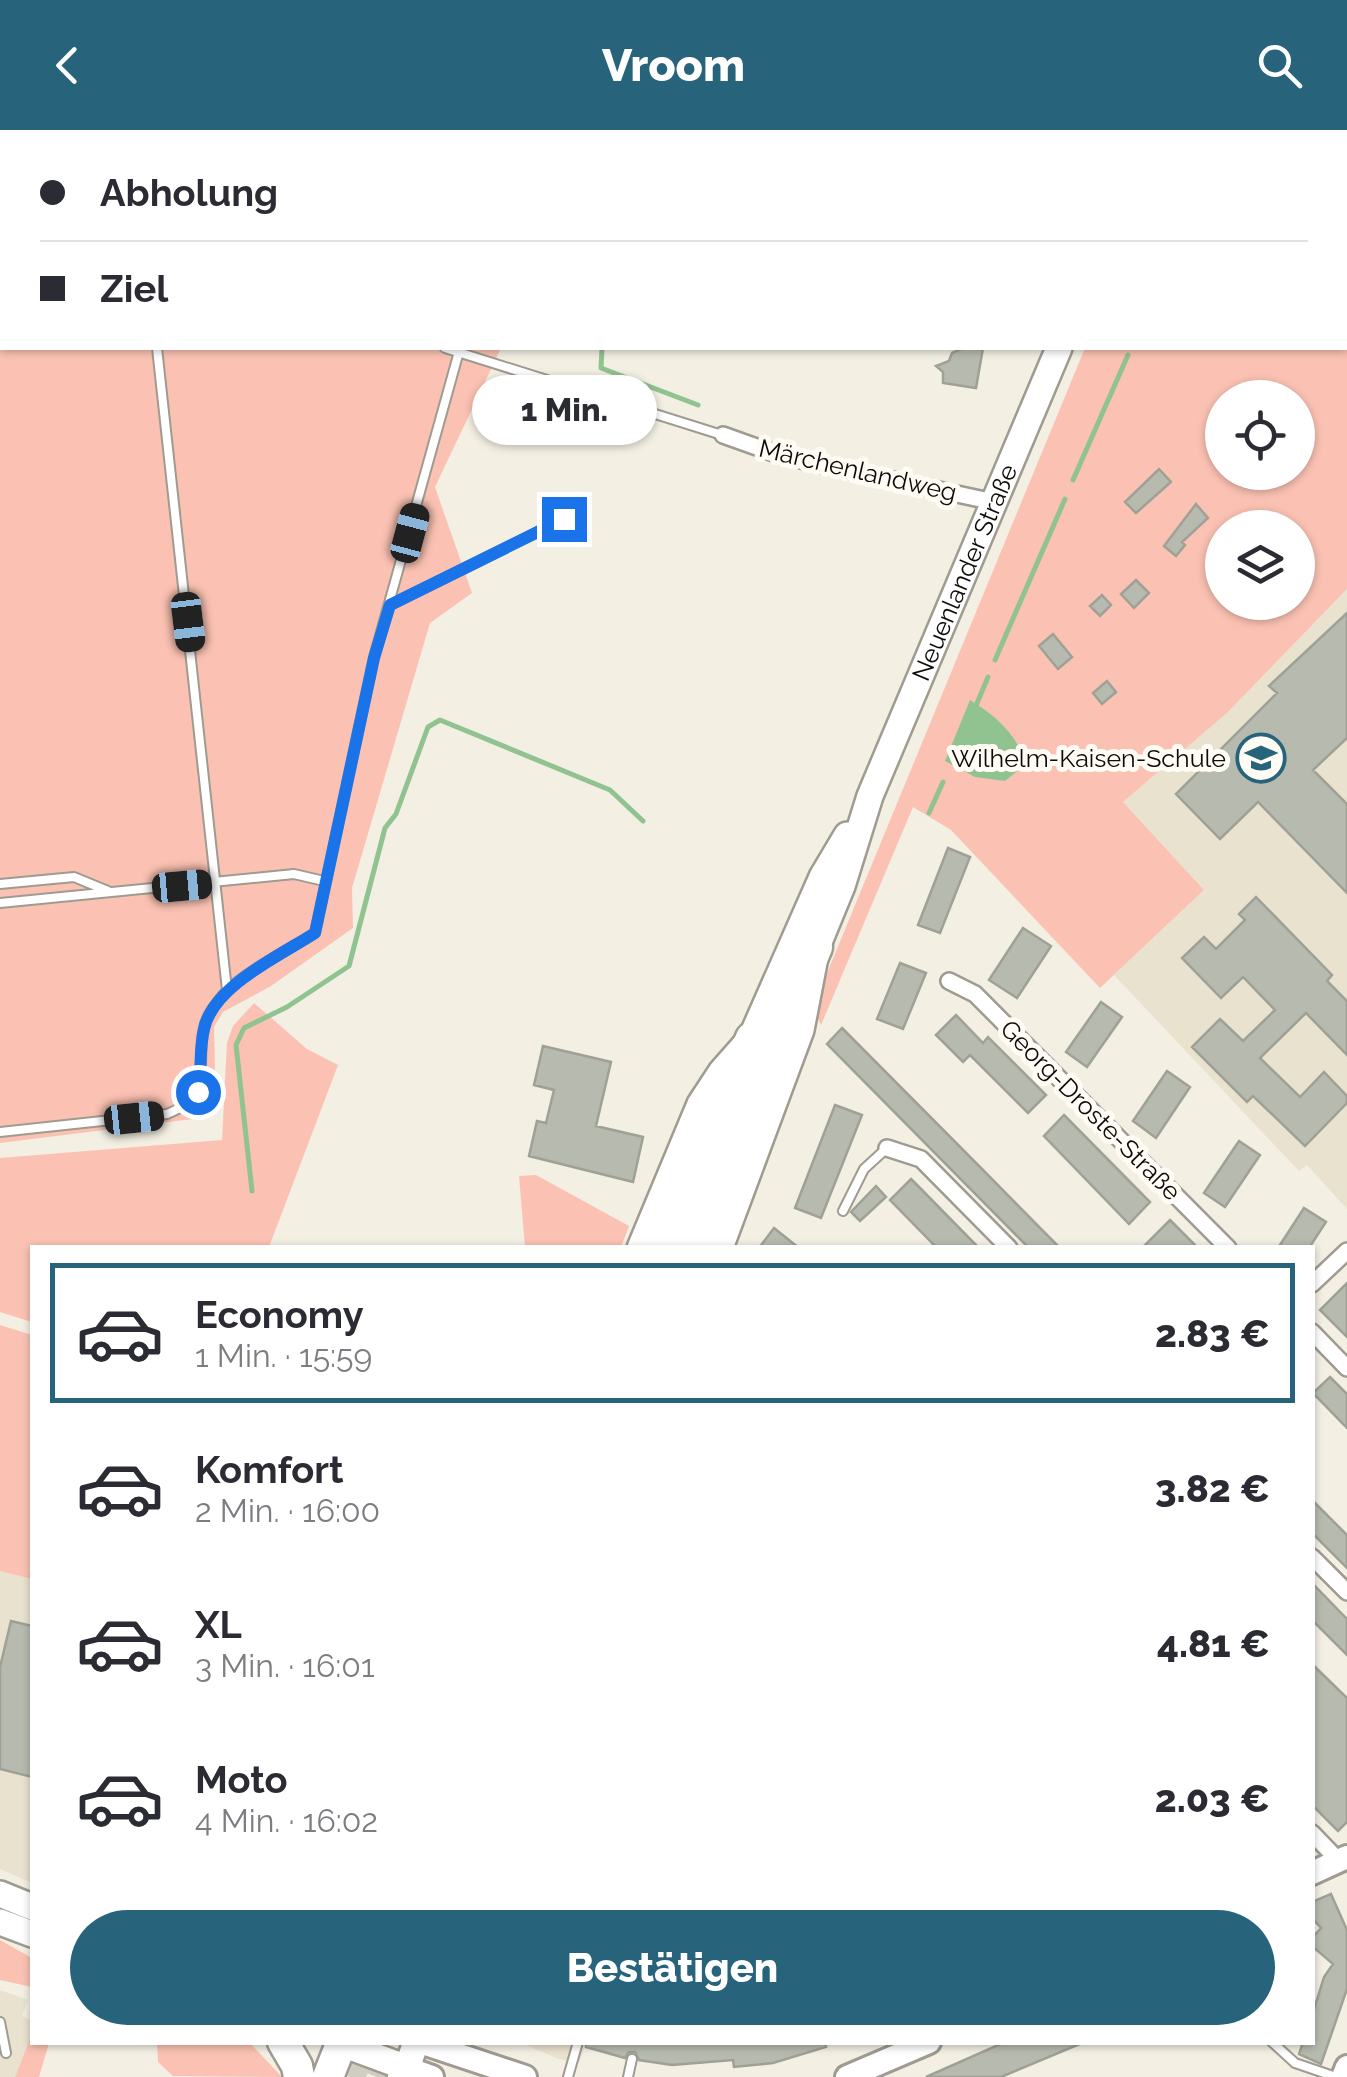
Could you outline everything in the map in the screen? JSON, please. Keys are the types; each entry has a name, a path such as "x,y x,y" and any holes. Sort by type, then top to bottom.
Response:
{"highway":[{"name":"Neuenlander Straße","path":"693,1245 817,947"},
{"name":"Neuenlander Straße","path":"666,1245 751,1038"},
{"path":"285,2045 299,2077"},
{"path":"328,2077 339,2045"}],"main road":[{"name":"Neuenlander Straße","path":"721,1245 801,1030 817,947 842,886 870,796 1057,350"},
{"name":"Neuenlander Straße","path":"641,1245 700,1104 751,1038 822,877 870,796"},
{"path":"0,1894 30,1905"},
{"path":"0,1922 30,1933"},
{"path":"350,2045 412,2058"}],"street":[{"name":"Märchenlandweg","path":"723,435 782,456 994,502"},
{"name":"Georg-Droste-Straße","path":"949,981 975,994 1225,1245"},
{"path":"887,1148 921,1159 1006,1245"},
{"path":"1315,1281 1347,1251"},
{"path":"1315,1335 1347,1368"},
{"path":"1315,1560 1347,1592"},
{"path":"1315,1836 1343,1859 1315,1872"},
{"path":"847,2077 923,2045"},
{"path":"412,2058 525,2077"},
{"path":"1340,2077 1347,2066"}],"lane":[{"path":"157,350 227,990"},
{"path":"0,1132 167,1114 182,1108 198,1092 203,1031 208,1016 227,990 315,933 374,658 460,350 723,435"},
{"path":"390,605 564,519"},
{"path":"0,903 294,874 324,882"},
{"path":"0,884 74,877 112,892"},
{"path":"843,1211 864,1169 887,1148"},
{"path":"0,2022 6,2053"},
{"path":"568,2077 577,2045"},
{"path":"1275,2045 1295,2064 1340,2077"},
{"path":"628,2077 632,2059"}],"shaded area":[{"path":"0,350 500,350 435,487 472,593 430,623 352,888 353,928 271,986 223,1012 214,1027 216,1109 209,1117 0,1143"},
{"path":"1084,350 1347,350 1347,589 1227,713 1123,802 1204,890 1100,988 951,830 913,807 821,1025 813,1007"},
{"path":"1347,589 1347,1209 1307,1165 1299,1171 1114,975 1204,890 1123,802 1227,713"},
{"path":"970,700 1004,727 1022,753 1026,764 1005,781 975,777 945,761"},
{"path":"254,1003 307,1049 338,1065 270,1245 30,1245 30,1321 0,1312 0,1158 222,1140 227,1043 233,1026"},
{"path":"536,1175 629,1226 622,1245 525,1245 519,1176"},
{"path":"0,1325 30,1334 30,1578 0,1571"},
{"path":"0,1571 30,1578 30,1882 0,1869"},
{"path":"0,1940 30,1957 30,1987 0,1980"},
{"path":"0,1990 28,2000 22,2016 30,2020 30,2039 15,2077 0,2077"},
{"path":"30,2039 30,2045 48,2045 39,2077 15,2077"},
{"path":"157,2045 252,2045 282,2077 173,2076 158,2062"},
{"path":"526,2045 585,2045 579,2063"}],"building":[{"path":"983,350 976,388 943,383 943,372 936,366 949,361 952,353"},
{"path":"1159,469 1171,482 1136,513 1125,502"},
{"path":"1196,504 1205,521 1182,542 1185,545 1176,556 1164,546"},
{"path":"1136,580 1149,593 1134,608 1121,594"},
{"path":"1102,595 1111,605 1100,616 1090,606"},
{"path":"1347,613 1347,738 1313,770 1347,804 1347,893 1258,802 1220,839 1176,794 1277,693 1269,686"},
{"path":"1053,634 1072,657 1058,669 1039,646"},
{"path":"1107,681 1116,692 1102,704 1093,693"},
{"path":"948,848 970,857 940,933 918,925"},
{"path":"1256,897 1332,975 1327,981 1347,1001 1347,1055 1306,1013 1260,1058 1300,1097 1324,1072 1347,1096 1347,1103 1305,1146 1253,1096 1247,1102 1192,1047 1220,1019 1243,1041 1275,1010 1243,977 1221,998 1182,958 1204,937 1216,949 1245,920 1239,914"},
{"path":"1023,928 1051,946 1017,998 989,980"},
{"path":"900,963 926,973 903,1029 877,1019"},
{"path":"1101,1002 1122,1017 1087,1067 1066,1052"},
{"path":"956,1015 983,1043 988,1037 1046,1095 1028,1113 970,1055 963,1062 936,1035"},
{"path":"842,1028 1057,1245 1026,1245 827,1044"},
{"path":"543,1046 611,1062 596,1126 643,1137 633,1182 529,1156 537,1121 546,1123 554,1090 534,1085"},
{"path":"1167,1071 1190,1087 1156,1138 1133,1121"},
{"path":"835,1105 862,1115 821,1218 795,1208"},
{"path":"1064,1115 1150,1202 1129,1224 1044,1136"},
{"path":"1239,1141 1260,1155 1225,1207 1204,1193"},
{"path":"911,1179 976,1245 934,1245 890,1200"},
{"path":"876,1186 886,1197 860,1221 851,1212"},
{"path":"1304,1208 1326,1222 1311,1245 1280,1245"},
{"path":"1170,1220 1195,1245 1145,1245"},
{"path":"774,1228 795,1245 761,1245"},
{"path":"1347,1283 1347,1337 1320,1310"},
{"path":"1330,1377 1347,1394 1347,1428 1315,1395"},
{"path":"1315,1503 1347,1535 1347,1568 1315,1536"},
{"path":"1315,1586 1347,1619 1347,1655 1315,1623"},
{"path":"11,1621 30,1626 30,1776 0,1769 0,1667"},
{"path":"1315,1667 1347,1698 1347,1822 1338,1831 1315,1808"},
{"path":"1331,1894 1347,1930 1347,1989 1321,2064 1299,2054 1302,2045 1315,2045 1315,2006 1324,1977 1333,1964 1315,1949 1315,1935 1321,1928 1315,1921 1315,1901"},
{"path":"998,2045 1077,2045 1001,2077 926,2077"},
{"path":"586,2047 826,2047 773,2063 734,2067 733,2060 672,2065 639,2060 635,2052 629,2052 625,2058"}],"waterway":[{"path":"602,350 601,368 698,405"},
{"path":"1073,480 1128,355"},
{"path":"995,660 1065,499"},
{"path":"975,708 988,677"},
{"path":"252,1191 236,1045 244,1028 287,1007 349,966 385,828 396,814 428,727 440,720 610,790 643,821"},
{"path":"929,813 943,782"}],"tunnel":[{"path":"350,2077 363,2045"},
{"path":"377,2077 390,2045"}],"place":[{"name":"Wilhelm-Kaisen-Schule","path":"1261,758"}],"route":[{"path":"198,1092 203,1031 208,1016 227,990 315,933 374,658 390,605 564,519"}]}
